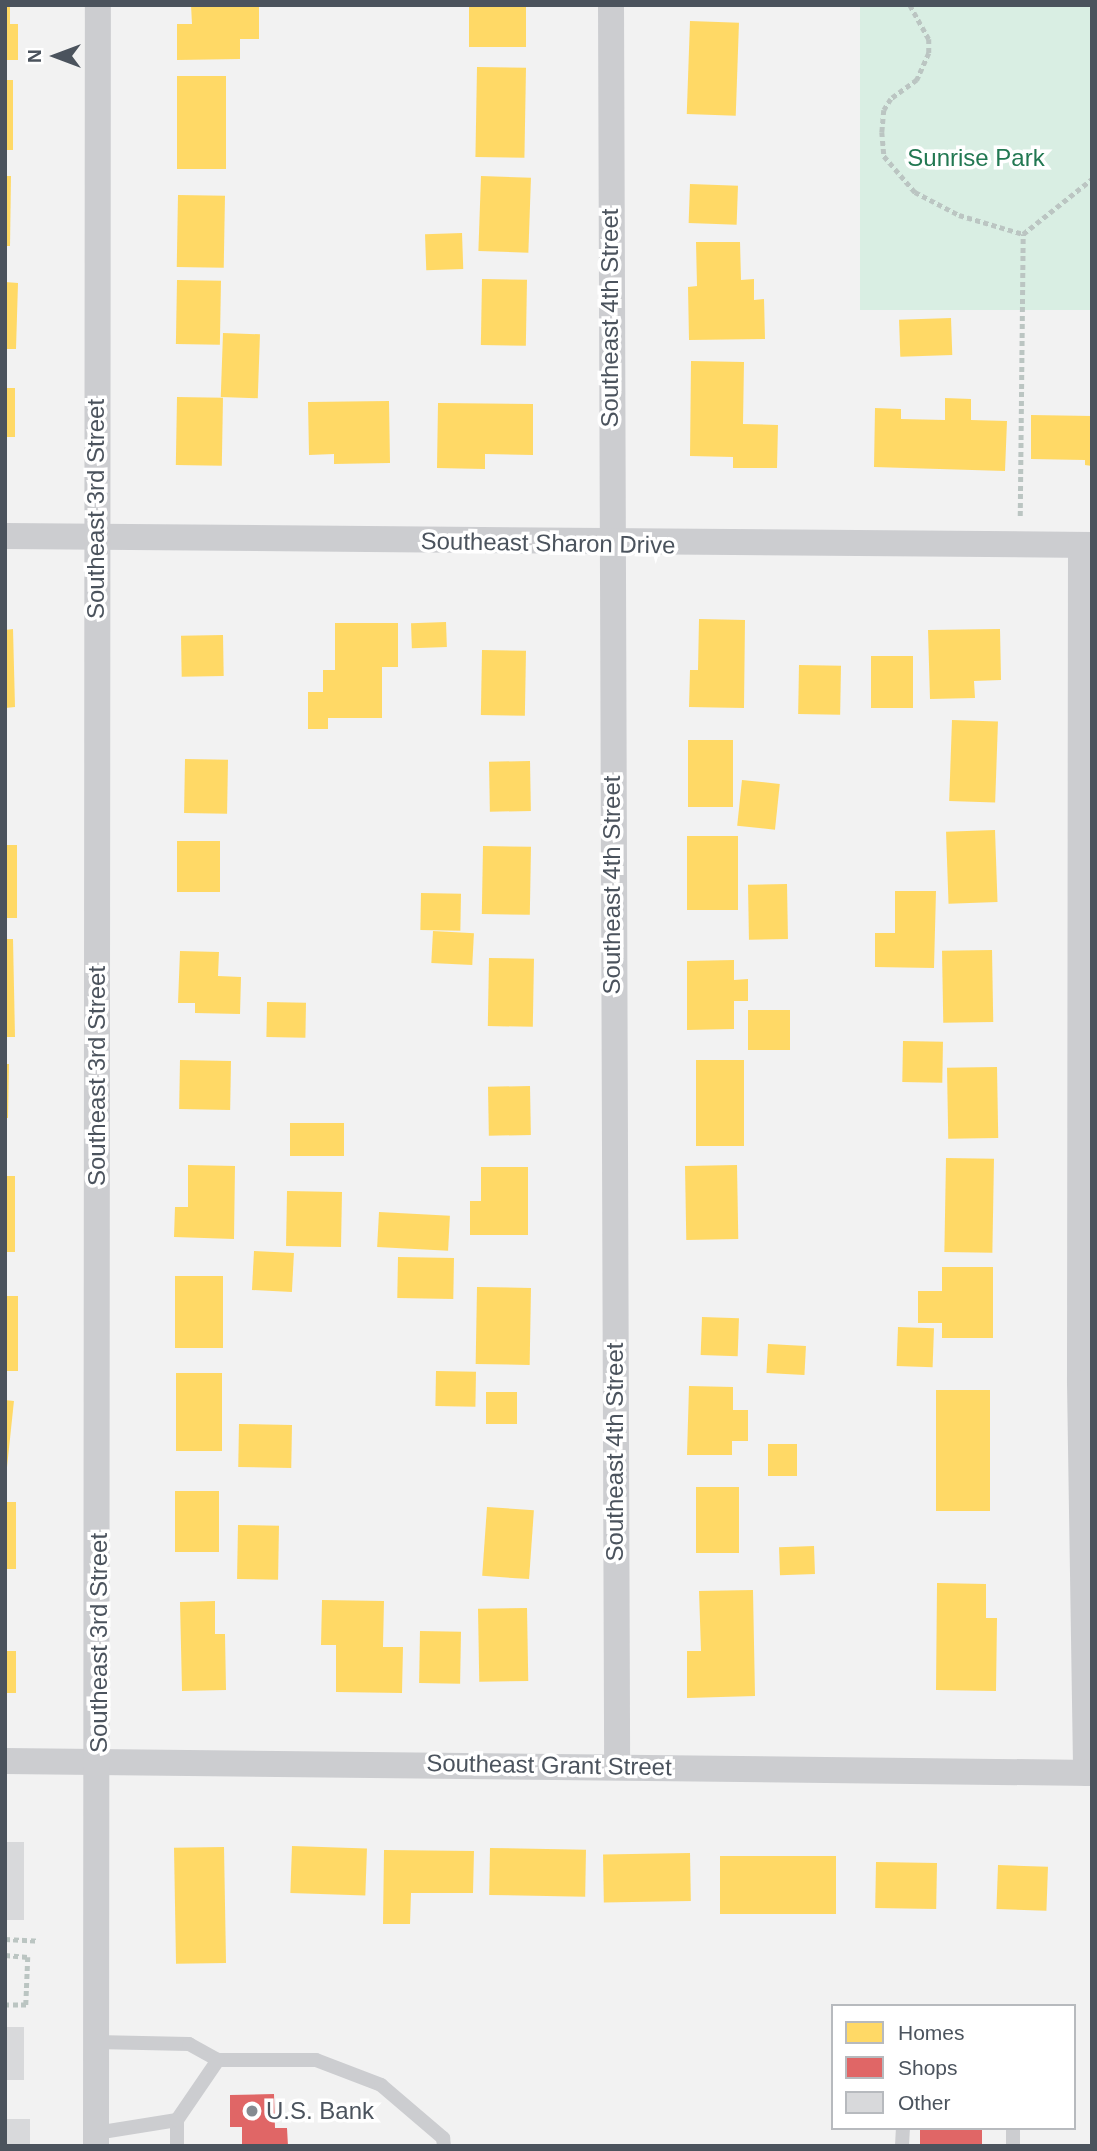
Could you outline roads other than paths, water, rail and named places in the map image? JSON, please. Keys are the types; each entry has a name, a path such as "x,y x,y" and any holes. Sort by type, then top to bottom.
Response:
{"street":[{"name":"Southeast 3rd Street","path":"96,2139 94,1866 100,1761 96,537 98,5"},
{"name":"Southeast 4th Street","path":"611,5 610,544 617,1766"},
{"name":"Southeast Sharon Drive","path":"5,536 610,544 1086,545"},
{"path":"1086,545 1080,1383 1089,1773"},
{"name":"Southeast Grant Street","path":"5,1761 1089,1773"}],"lane":[{"path":"96,2042 189,2044 218,2060 316,2060 381,2085 443,2138 444,2146"},
{"path":"177,2146 177,2120 218,2060"},
{"path":"96,2139 177,2120"}],"place":[{"name":"U.S. Bank","path":"252,2111"}],"park label":[{"name":"Sunrise Park","path":"976,158"}]}
